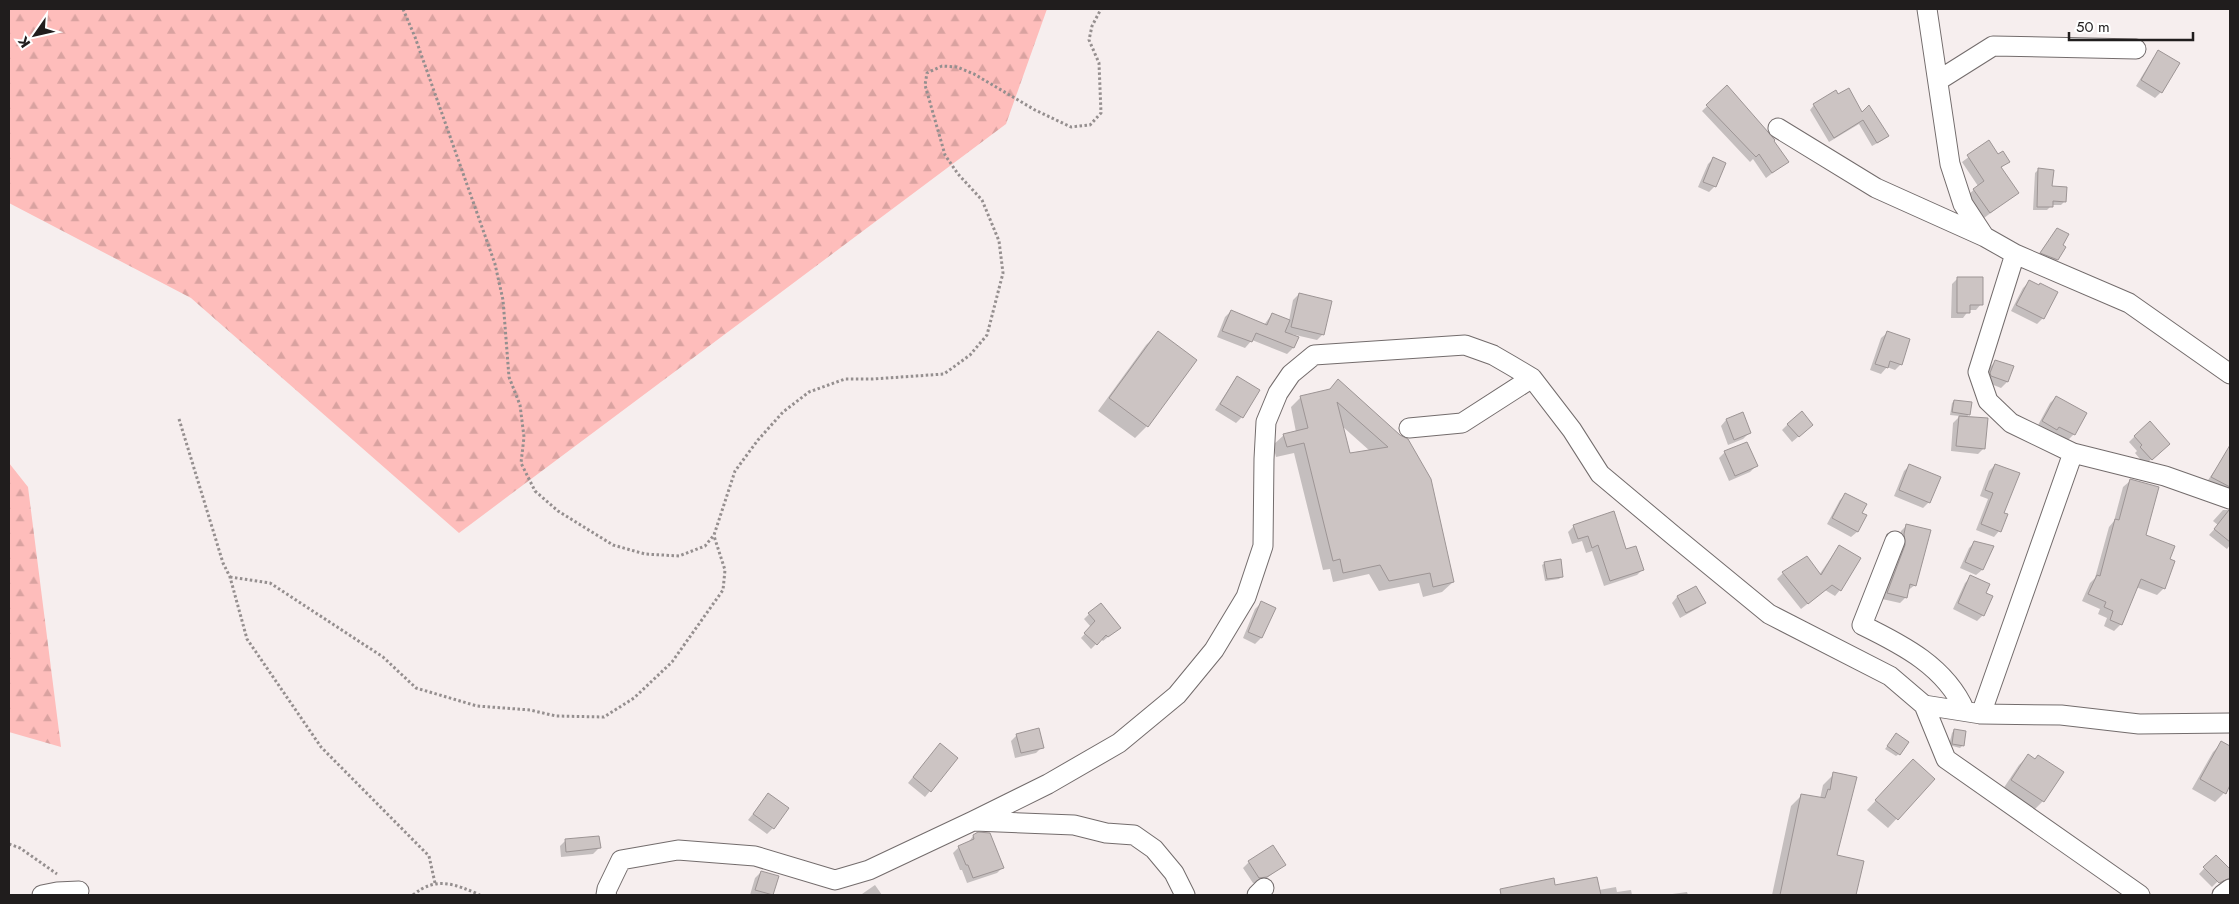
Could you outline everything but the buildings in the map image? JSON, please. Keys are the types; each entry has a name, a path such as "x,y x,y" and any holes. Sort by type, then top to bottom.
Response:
{"street":[{"path":"1927,9 1950,164 1963,204 1985,237"},
{"path":"1939,80 1993,46 2136,49"},
{"path":"1778,128 1876,188 1985,237 2015,254 2129,303 2230,374"},
{"path":"2015,254 1978,372 1988,401 2011,423 2073,454 2165,476 2230,499"},
{"path":"606,895 621,860 678,850 754,856 835,880 868,870 973,821 1048,784 1119,743 1177,695 1214,650 1246,597 1263,546 1266,422 1278,393 1290,374 1314,354 1465,345 1493,355 1532,378 1572,430 1600,474 1769,614 1890,676 1924,705 1946,759 2140,895"},
{"path":"1410,428 1462,423 1532,378"},
{"path":"1973,713 2073,454"},
{"path":"1895,540 1862,625 1895,641 1929,663 1973,713"},
{"path":"1924,705 1973,713 2060,715 2139,724 2230,723"},
{"path":"973,821 1074,825 1106,833 1134,835 1159,855 1174,873 1185,895"},
{"path":"2222,895 2230,889"},
{"path":"42,895 79,891"}],"path":[{"path":"403,9 422,56 495,264 503,300 508,378 520,406 524,437 521,463 535,490 558,511 586,530 612,545 645,554 679,556 705,546 714,535 735,470 782,412 809,392 846,379 944,374 970,355 987,334 1003,274 999,241 982,200 958,174 945,155 925,85 927,73 942,66 957,67 974,74 1035,110 1071,127 1090,125 1101,112 1099,62 1090,40 1092,26 1101,9"},
{"path":"179,418 223,563 230,577 247,638 320,747 429,856 435,883"},
{"path":"230,577 270,584 383,658 416,688 477,706 530,710 556,716 604,717 634,698 672,662 723,590 725,570 714,535"},
{"path":"9,844 20,848 79,891"},
{"path":"413,895 422,888 435,883 456,885 480,895"}],"green space":[{"path":"9,9 1047,9 1006,124 459,533 191,298 9,203"},
{"path":"9,463 28,487 61,747 9,732"}]}
